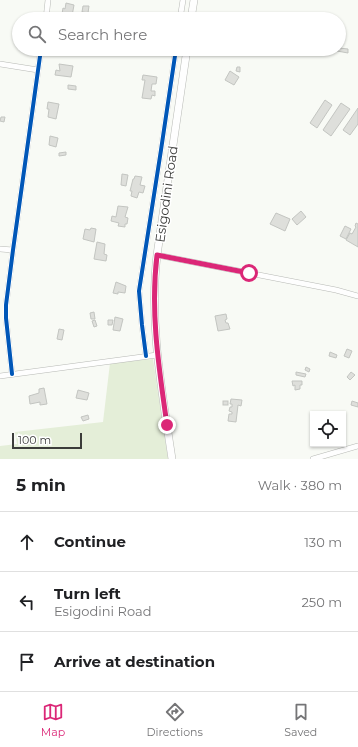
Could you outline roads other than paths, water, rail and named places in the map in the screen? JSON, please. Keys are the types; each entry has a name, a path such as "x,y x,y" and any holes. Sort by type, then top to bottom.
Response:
{"main road":[{"path":"192,12 194,0"},
{"name":"Esigodini Road","path":"172,459 157,355 154,299 157,255 185,56"}],"street":[{"path":"47,12 48,0"},
{"path":"181,12 183,0"},
{"path":"12,374 6,311 40,56"},
{"path":"146,356 139,291 175,56"},
{"path":"0,64 38,70"},
{"path":"0,249 13,250"},
{"path":"157,255 336,290 358,296"},
{"path":"0,376 157,355"},
{"path":"313,459 358,446"}]}
